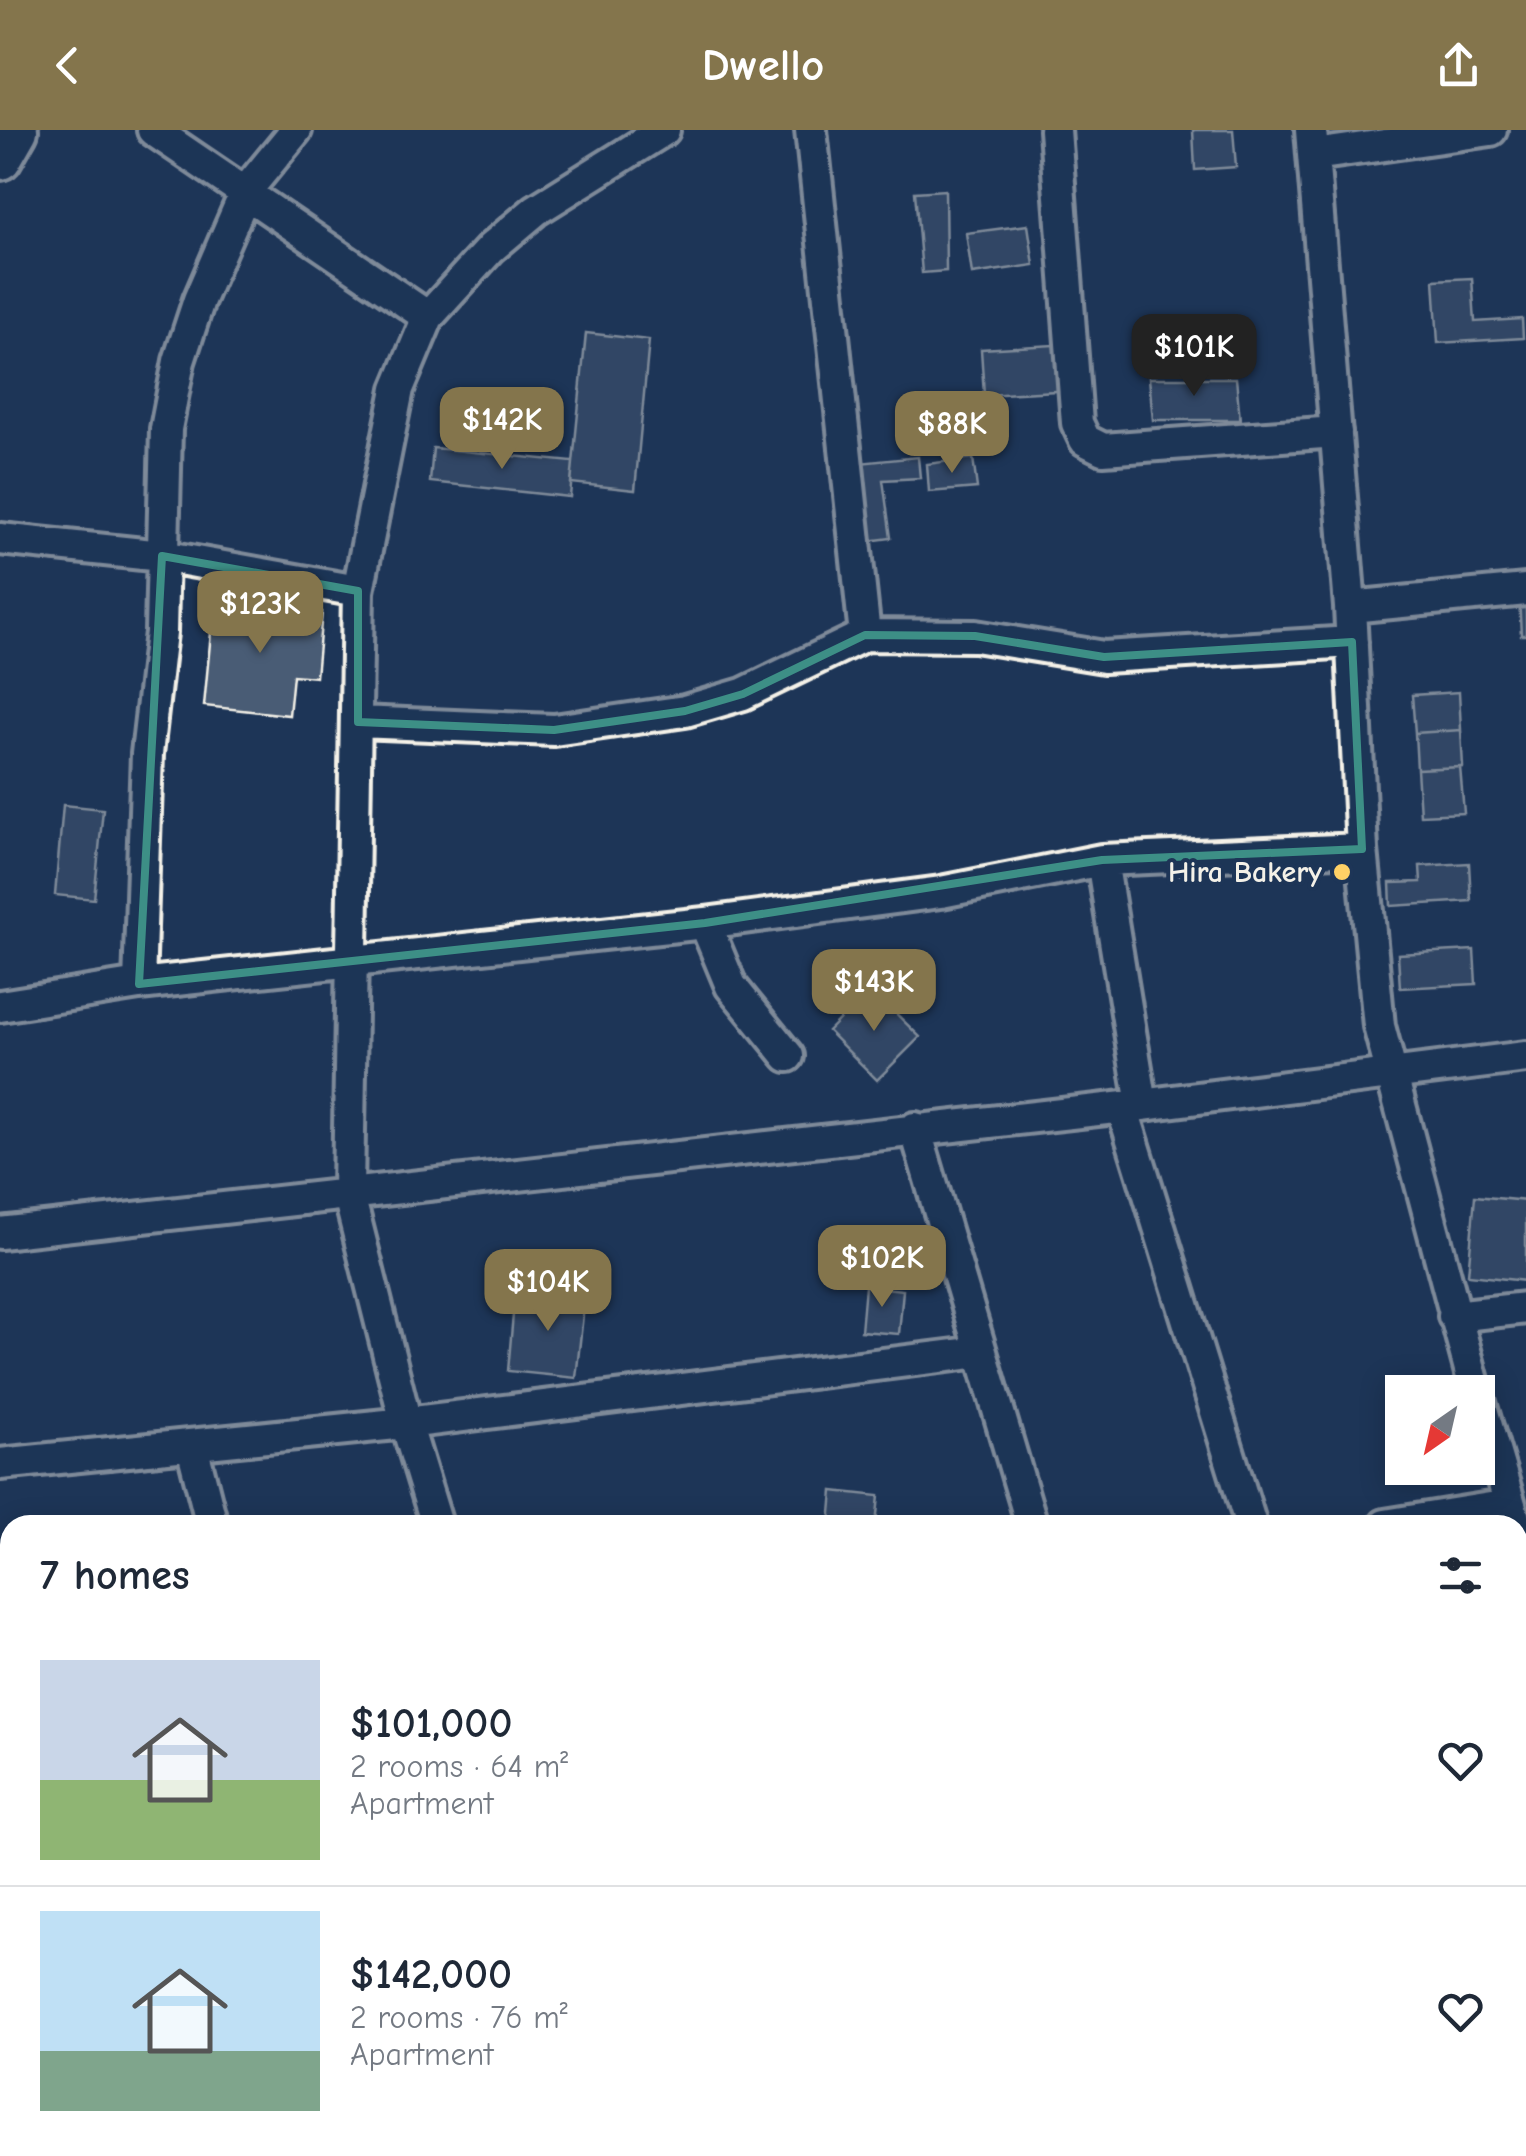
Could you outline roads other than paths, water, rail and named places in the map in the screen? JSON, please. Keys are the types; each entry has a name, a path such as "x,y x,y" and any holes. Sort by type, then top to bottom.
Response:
{"main road":[{"path":"0,158 16,130"}],"street":[{"path":"154,130 428,317"},
{"path":"139,984 147,754 160,632 166,428 180,361 199,300 246,191 296,130"},
{"path":"812,130 865,635"},
{"path":"1055,130 1076,423 1085,440 1103,449 1336,432"},
{"path":"1471,1375 1379,1026 1362,850 1350,607 1312,143 1492,130"},
{"path":"434,1515 406,1423 348,1191 358,591 398,390 428,317 490,248 536,210 645,134"},
{"path":"0,539 162,556 358,591"},
{"path":"1350,607 1526,590"},
{"path":"358,722 554,730 686,711 743,694 865,635 975,636 1104,657 1352,642"},
{"path":"0,1006 139,984 704,924 941,892 1102,860 1362,850"},
{"path":"1102,860 1132,1106 1248,1515"},
{"path":"704,924 731,986 788,1056"},
{"path":"0,1232 1132,1106 1526,1056"},
{"path":"914,1128 1029,1515"},
{"path":"1454,1316 1526,1308"},
{"path":"0,1464 406,1423 980,1352"},
{"path":"192,1446 209,1515"},
{"path":"1495,1455 1513,1515"}],"place":[{"name":"Hira Bakery","path":"1342,872"}]}
